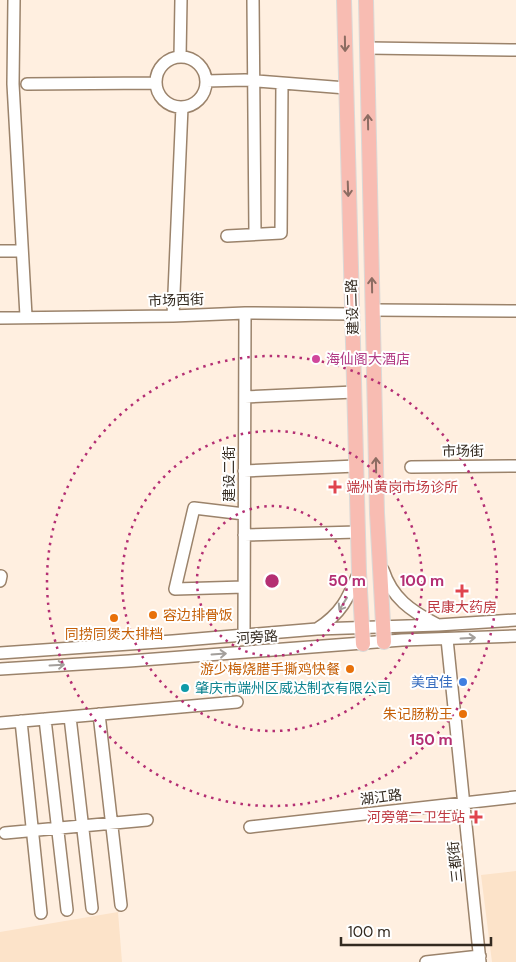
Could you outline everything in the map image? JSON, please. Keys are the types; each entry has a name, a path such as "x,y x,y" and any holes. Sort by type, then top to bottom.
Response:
{"main road":[{"name":"建设二路","path":"344,0 359,572 363,644"},
{"name":"建设二路","path":"366,0 377,513 384,642"},
{"path":"358,514 377,513"}],"street":[{"path":"14,0 13,84 26,316"},
{"path":"180,57 181,0"},
{"path":"253,0 255,233"},
{"path":"367,48 516,50"},
{"path":"180,57 193,60 200,65 206,81 205,89 196,102 182,107 174,106 161,97 156,82 162,66 168,61 180,57"},
{"path":"206,81 254,81 346,88"},
{"path":"27,84 156,82"},
{"path":"227,236 281,232 282,83"},
{"path":"173,316 182,107"},
{"path":"0,251 22,251"},
{"path":"372,310 516,311"},
{"name":"市场西街","path":"0,318 26,316 173,316 245,313 352,314"},
{"name":"建设二街","path":"244,634 245,313"},
{"path":"244,397 354,392"},
{"path":"244,471 356,466"},
{"name":"市场街","path":"411,467 516,466"},
{"path":"244,514 194,508 175,589 244,587"},
{"path":"244,535 358,532"},
{"path":"381,566 387,584 405,605 438,625"},
{"path":"317,629 339,611 348,597 359,572"},
{"name":"河旁路","path":"0,653 173,642 244,634 317,629 516,620"},
{"name":"河旁路","path":"4,668 129,661 384,642 516,636"},
{"name":"三都街","path":"447,639 480,959"},
{"path":"0,677 4,668"},
{"path":"0,723 237,702"},
{"path":"99,714 121,905"},
{"path":"70,717 92,908"},
{"path":"45,719 67,910"},
{"path":"21,721 41,913"},
{"name":"湖江路","path":"250,827 516,797"},
{"path":"5,833 147,820"},
{"path":"426,962 480,959"}],"shaded area":[{"path":"516,871 516,962 492,962 481,875"},
{"path":"118,912 122,962 0,962 0,932"}],"place":[{"name":"海仙阁大酒店","path":"316,359"},
{"name":"端州黄岗市场诊所","path":"335,487"},
{"name":"民康大药房","path":"462,591"},
{"name":"容边排骨饭","path":"153,615"},
{"name":"同捞同煲大排档","path":"114,618"},
{"name":"游少梅烧腊手撕鸡快餐","path":"350,669"},
{"name":"美宜佳","path":"463,682"},
{"name":"肇庆市端州区威达制衣有限公司","path":"185,688"},
{"name":"朱记肠粉王","path":"463,714"},
{"name":"河旁第二卫生站","path":"476,817"}]}
